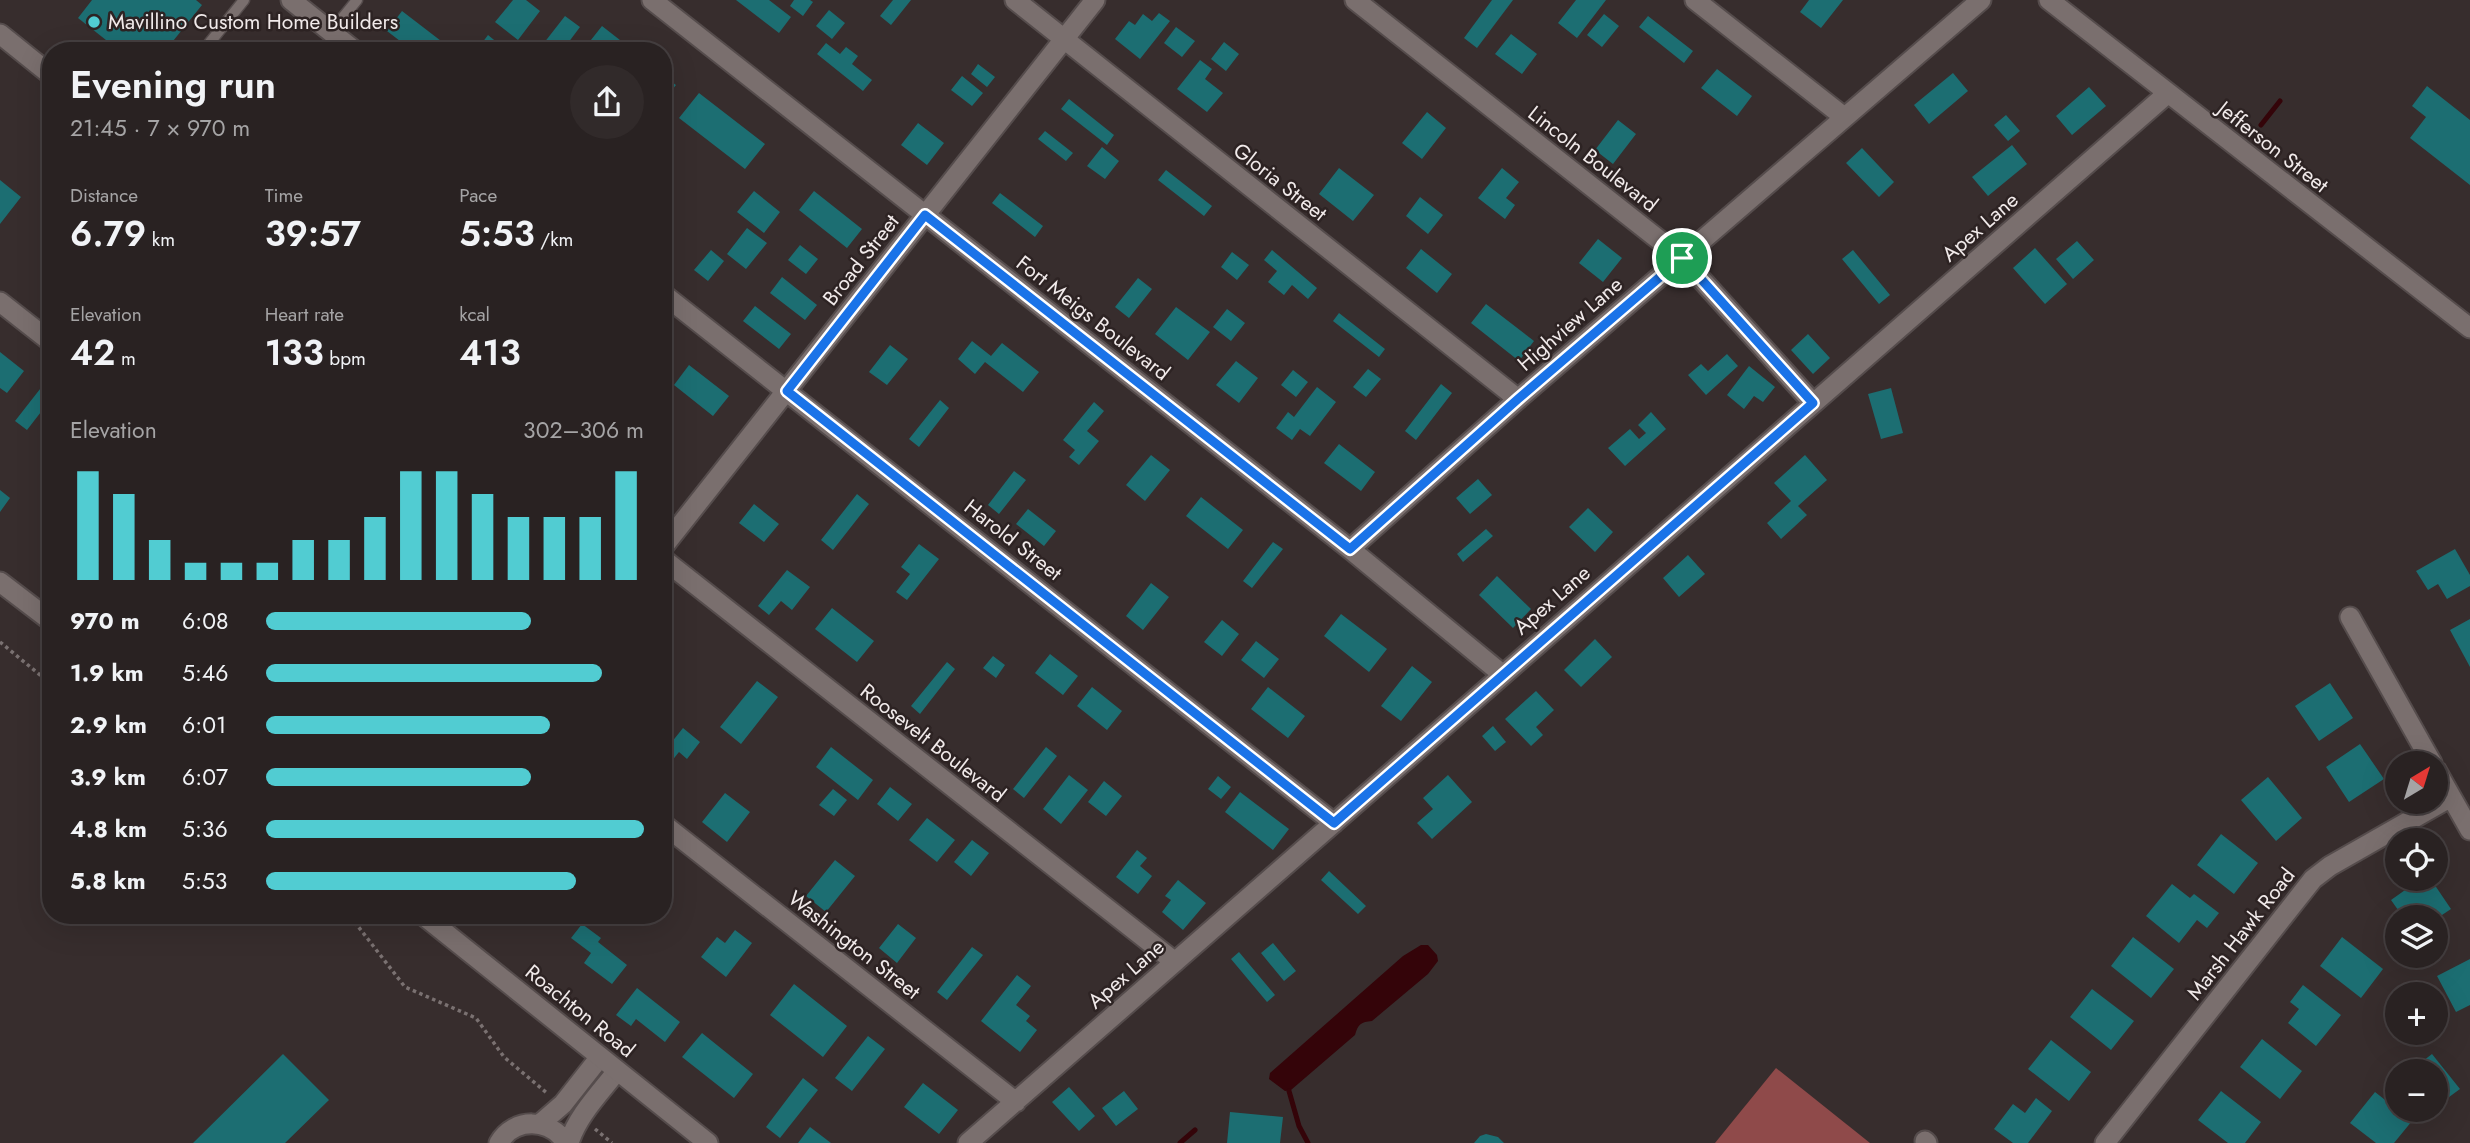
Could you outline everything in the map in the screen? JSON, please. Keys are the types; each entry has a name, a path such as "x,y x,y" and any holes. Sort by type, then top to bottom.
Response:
{"street":[{"path":"291,0 344,42"},
{"name":"Fort Meigs Boulevard","path":"652,0 1350,549 1502,674"},
{"name":"Gloria Street","path":"1015,0 1518,399"},
{"name":"Broad Street","path":"672,536 1095,0"},
{"name":"Lincoln Boulevard","path":"1355,0 1682,258 1813,403"},
{"path":"1695,0 1844,117"},
{"name":"Highview Lane","path":"1350,549 1518,399 1981,0"},
{"name":"Jefferson Street","path":"2049,0 2470,328"},
{"path":"0,34 42,68"},
{"name":"Apex Lane","path":"968,1143 2168,93"},
{"name":"Harold Street","path":"672,301 1334,823"},
{"path":"0,302 42,335"},
{"name":"Roosevelt Boulevard","path":"672,566 1175,962"},
{"path":"0,582 42,614"},
{"path":"2350,617 2425,751"},
{"path":"2448,792 2470,830"},
{"name":"Marsh Hawk Road","path":"2105,1143 2313,879 2330,866 2451,797"},
{"name":"Washington Street","path":"672,831 1016,1102"},
{"name":"Roachton Road","path":"434,924 708,1143"},
{"path":"540,1124 563,1104 600,1057"},
{"path":"499,1143 509,1131 518,1126 540,1124 551,1128 567,1143 580,1118 617,1071"}],"lane":[{"path":"210,42 244,0"},
{"path":"331,32 357,0"}],"path":[{"path":"0,642 42,677"},
{"path":"356,924 405,986 476,1018 504,1057 555,1099"},
{"path":"586,1123 612,1143"}],"shaded area":[{"path":"1421,945 1428,945 1437,955 1438,961 1428,974 1372,1021 1360,1024 1355,1035 1291,1090 1285,1091 1269,1079 1270,1073 1403,956"},
{"path":"1776,1068 1870,1143 1715,1143"}],"building":[{"path":"92,0 196,0 202,5 172,42 109,42 78,18"},
{"path":"513,0 526,0 540,11 518,40 495,22"},
{"path":"736,0 769,0 791,17 779,33"},
{"path":"794,0 813,2 803,16 790,6"},
{"path":"893,0 911,0 891,25 880,16"},
{"path":"1492,0 1513,0 1477,48 1464,38"},
{"path":"1576,0 1606,0 1577,38 1558,23"},
{"path":"1809,0 1843,0 1821,28 1800,12"},
{"path":"829,10 845,23 832,39 816,26"},
{"path":"402,11 442,42 401,42 387,31"},
{"path":"1159,13 1170,21 1140,59 1115,39 1129,21 1135,25 1143,14 1152,21"},
{"path":"1604,14 1619,26 1602,47 1587,35"},
{"path":"565,16 580,27 569,42 545,42"},
{"path":"1648,16 1693,51 1684,63 1639,27"},
{"path":"602,26 622,42 589,42"},
{"path":"1176,27 1195,41 1182,57 1164,43"},
{"path":"1511,34 1537,54 1522,74 1495,54"},
{"path":"488,35 497,42 483,42"},
{"path":"1224,42 1239,54 1226,71 1211,59"},
{"path":"826,43 840,54 846,47 858,56 852,64 872,80 863,91 817,54"},
{"path":"1200,60 1212,69 1205,79 1223,93 1207,112 1177,89"},
{"path":"978,64 995,77 987,87 971,74"},
{"path":"1717,69 1752,96 1737,116 1701,88"},
{"path":"1953,73 1968,91 1929,124 1914,105"},
{"path":"962,76 983,93 972,106 951,90"},
{"path":"2427,86 2470,120 2470,185 2410,138 2426,117 2412,106"},
{"path":"2089,87 2106,106 2072,135 2056,116"},
{"path":"699,93 765,144 745,169 679,118"},
{"path":"1069,99 1114,135 1107,145 1061,109"},
{"path":"1427,112 1446,128 1422,159 1402,143"},
{"path":"2006,115 2020,131 2008,141 1994,125"},
{"path":"1618,120 1636,134 1613,164 1595,150"},
{"path":"918,123 944,143 927,165 901,145"},
{"path":"1045,131 1073,153 1066,161 1038,139"},
{"path":"2012,145 2027,164 1988,196 1972,177"},
{"path":"1102,147 1119,161 1105,179 1087,166"},
{"path":"1862,148 1894,182 1879,197 1846,163"},
{"path":"1339,168 1374,195 1353,221 1319,194"},
{"path":"1502,168 1519,182 1506,198 1515,205 1505,219 1478,198"},
{"path":"1166,170 1212,206 1204,216 1158,180"},
{"path":"0,180 21,197 0,224"},
{"path":"754,191 780,212 764,233 737,212"},
{"path":"814,191 862,229 847,248 799,210"},
{"path":"1000,193 1043,226 1035,237 992,203"},
{"path":"1420,197 1443,215 1428,234 1406,216"},
{"path":"747,228 767,243 746,269 727,254"},
{"path":"1598,239 1622,258 1603,282 1579,263"},
{"path":"2077,241 2094,260 2073,279 2056,259"},
{"path":"800,245 818,259 806,274 788,260"},
{"path":"2035,248 2067,284 2045,304 2013,268"},
{"path":"1421,249 1452,274 1437,293 1406,268"},
{"path":"711,250 724,261 708,281 694,270"},
{"path":"1272,250 1317,288 1308,299 1292,285 1284,295 1268,282 1277,271 1264,260"},
{"path":"1853,250 1890,295 1879,304 1842,259"},
{"path":"1232,252 1249,265 1237,280 1221,267"},
{"path":"782,277 817,305 805,320 770,293"},
{"path":"1138,278 1152,289 1129,318 1115,307"},
{"path":"1486,304 1534,341 1519,361 1471,323"},
{"path":"755,306 791,334 779,349 743,321"},
{"path":"1176,307 1210,332 1188,360 1155,334"},
{"path":"1227,309 1245,323 1231,341 1213,327"},
{"path":"1339,313 1385,349 1379,357 1333,321"},
{"path":"1808,334 1830,358 1813,374 1791,350"},
{"path":"972,341 991,356 1002,343 1039,372 1023,392 985,362 975,374 958,359"},
{"path":"890,345 908,359 887,385 869,372"},
{"path":"0,352 24,371 7,393 0,388"},
{"path":"1727,354 1738,366 1706,395 1688,375 1701,364 1708,371"},
{"path":"1236,361 1258,378 1239,403 1216,385"},
{"path":"689,365 729,396 713,416 674,385"},
{"path":"1749,366 1775,387 1763,402 1754,396 1744,409 1727,395"},
{"path":"1368,369 1381,379 1366,397 1353,387"},
{"path":"1293,370 1308,382 1296,397 1281,385"},
{"path":"1441,384 1452,393 1416,440 1405,431"},
{"path":"42,386 42,411 27,430 15,421"},
{"path":"1317,387 1336,402 1310,436 1300,429 1292,440 1276,428 1288,412 1294,417"},
{"path":"1891,388 1903,433 1881,439 1868,394"},
{"path":"940,400 949,408 919,447 909,439"},
{"path":"1094,402 1104,411 1087,431 1099,441 1079,465 1069,457 1075,450 1063,440"},
{"path":"1651,412 1666,429 1625,466 1608,448 1630,429 1639,439 1646,433 1638,425"},
{"path":"1339,444 1375,472 1361,491 1324,463"},
{"path":"1151,455 1170,470 1145,501 1126,485"},
{"path":"1805,455 1827,480 1798,506 1807,515 1781,539 1767,523 1791,501 1774,483"},
{"path":"1014,471 1026,480 999,514 988,505"},
{"path":"1478,479 1492,495 1470,514 1456,498"},
{"path":"0,490 10,498 0,512"},
{"path":"857,494 869,504 833,550 821,540"},
{"path":"1201,497 1243,530 1228,549 1186,516"},
{"path":"754,504 779,524 764,542 739,523"},
{"path":"1588,508 1613,532 1595,552 1569,527"},
{"path":"1028,509 1056,531 1044,546 1016,524"},
{"path":"1486,529 1493,536 1463,562 1457,554"},
{"path":"1273,542 1283,549 1252,588 1243,581"},
{"path":"919,544 939,559 907,600 896,592 910,574 901,567"},
{"path":"2455,549 2470,575 2470,586 2447,599 2438,584 2428,590 2416,571"},
{"path":"1688,555 1705,574 1679,597 1663,578"},
{"path":"787,570 810,587 792,610 781,601 769,615 758,606"},
{"path":"1497,576 1531,609 1513,628 1479,595"},
{"path":"1151,583 1169,597 1143,630 1126,616"},
{"path":"832,608 874,641 857,662 815,629"},
{"path":"1341,614 1387,649 1369,672 1324,636"},
{"path":"2470,619 2470,667 2450,630"},
{"path":"1222,620 1239,634 1222,656 1204,642"},
{"path":"1595,639 1612,657 1581,687 1564,670"},
{"path":"1256,641 1279,659 1264,678 1241,660"},
{"path":"1050,654 1078,676 1063,695 1035,673"},
{"path":"993,656 1005,665 996,678 983,668"},
{"path":"947,662 955,669 920,714 911,706"},
{"path":"1412,666 1432,682 1401,721 1381,706"},
{"path":"757,681 778,697 741,744 720,727"},
{"path":"2330,683 2353,718 2319,741 2295,706"},
{"path":"1092,687 1122,711 1107,730 1077,706"},
{"path":"1268,687 1305,716 1288,738 1251,709"},
{"path":"1536,691 1554,710 1536,727 1543,735 1531,746 1505,719"},
{"path":"1493,726 1506,742 1495,751 1482,736"},
{"path":"683,728 700,742 687,759 679,752 672,761 672,742"},
{"path":"2360,744 2384,779 2349,802 2326,767"},
{"path":"831,747 873,780 858,800 816,767"},
{"path":"1046,747 1057,756 1024,798 1013,789"},
{"path":"1069,775 1088,790 1061,824 1043,809"},
{"path":"1448,775 1472,802 1432,839 1417,823 1433,809 1423,798"},
{"path":"1218,776 1231,787 1221,799 1208,789"},
{"path":"2268,777 2302,818 2276,841 2241,800"},
{"path":"1104,781 1122,796 1106,816 1088,802"},
{"path":"890,787 912,804 898,821 877,804"},
{"path":"833,789 847,800 834,816 819,805"},
{"path":"1240,792 1289,829 1273,850 1225,812"},
{"path":"725,793 750,812 727,842 702,822"},
{"path":"927,818 955,840 937,862 909,840"},
{"path":"2221,834 2258,863 2234,894 2197,865"},
{"path":"972,840 989,853 971,876 954,862"},
{"path":"1137,850 1147,858 1140,866 1152,876 1138,894 1116,877"},
{"path":"835,860 855,876 826,912 806,896"},
{"path":"1329,871 1366,906 1358,914 1321,880"},
{"path":"1178,880 1206,903 1183,930 1162,912 1171,900 1165,896"},
{"path":"2172,884 2190,898 2194,894 2219,913 2207,928 2197,920 2179,943 2146,916"},
{"path":"2404,891 2439,891 2451,909 2448,911 2448,905 2395,905 2391,900"},
{"path":"582,924 601,938 598,942 627,965 612,984 584,963 591,953 571,938"},
{"path":"898,924 916,938 897,963 879,948"},
{"path":"735,930 752,943 726,977 701,957 717,937 725,943"},
{"path":"2133,937 2174,969 2151,998 2111,966"},
{"path":"2342,937 2383,969 2361,998 2320,966"},
{"path":"1273,943 1296,971 1284,981 1261,953"},
{"path":"972,947 983,955 947,1000 937,992"},
{"path":"1239,952 1275,995 1267,1002 1231,959"},
{"path":"2470,959 2470,1005 2456,1012 2448,997 2448,982 2440,982 2437,976"},
{"path":"1017,975 1031,986 1016,1005 1030,1016 1026,1021 1037,1030 1020,1052 981,1021"},
{"path":"794,984 847,1026 823,1057 770,1015"},
{"path":"2303,985 2341,1015 2316,1046 2288,1023 2299,1009 2290,1002"},
{"path":"637,988 680,1022 665,1042 636,1019 631,1026 616,1015"},
{"path":"2092,989 2134,1021 2111,1050 2070,1017"},
{"path":"702,1033 753,1074 734,1098 682,1057"},
{"path":"868,1036 885,1049 852,1091 835,1078"},
{"path":"2262,1039 2302,1071 2280,1099 2240,1067"},
{"path":"2051,1040 2091,1072 2069,1101 2028,1069"},
{"path":"283,1054 329,1100 285,1143 193,1143"},
{"path":"2448,1074 2460,1089 2448,1098"},
{"path":"803,1078 818,1090 780,1138 766,1127"},
{"path":"923,1083 958,1110 939,1134 904,1107"},
{"path":"1069,1087 1095,1116 1079,1131 1052,1102"},
{"path":"1124,1091 1138,1109 1116,1126 1102,1108"},
{"path":"2221,1091 2261,1122 2245,1143 2228,1143 2198,1120"},
{"path":"2375,1092 2385,1100 2385,1122 2411,1122 2394,1143 2376,1143 2350,1123"},
{"path":"2036,1098 2052,1111 2028,1143 2013,1143 1994,1129 2013,1104 2025,1113"},
{"path":"1230,1112 1283,1117 1280,1143 1227,1143"},
{"path":"810,1127 831,1143 798,1143"},
{"path":"1486,1134 1498,1137 1504,1143 1474,1143"}],"waterway":[{"path":"2261,125 2280,101"},
{"path":"1289,1091 1299,1126 1308,1143"},
{"path":"1180,1143 1195,1130"}],"place":[{"name":"Mavillino Custom Home Builders","path":"94,22"}],"route":[{"path":"925,215 1350,549 1682,258 1813,403 1334,823 787,391 925,215"}]}
